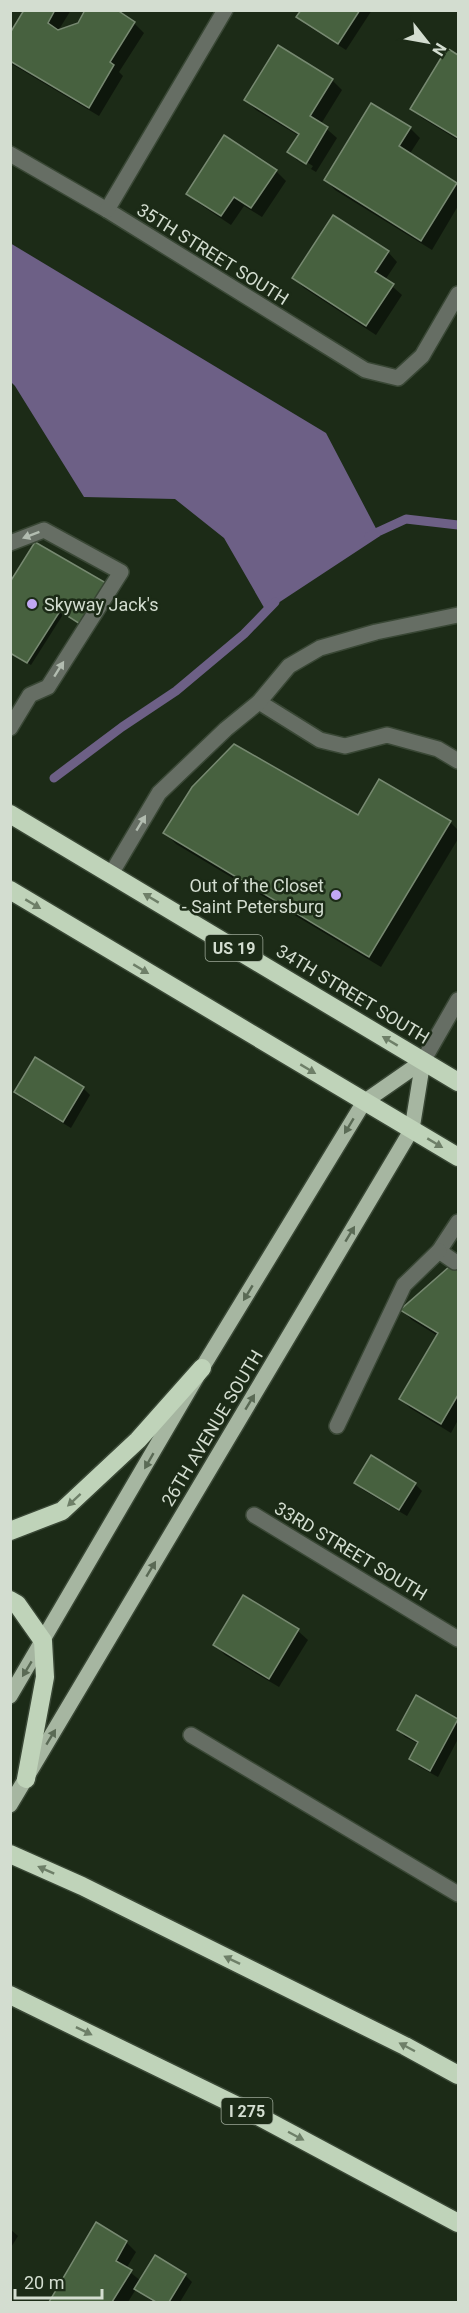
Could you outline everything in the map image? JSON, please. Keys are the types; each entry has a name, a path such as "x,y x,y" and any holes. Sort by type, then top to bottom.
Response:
{"highway":[{"name":"34TH STREET SOUTH","path":"10,814 459,1082"},
{"path":"10,890 459,1157"},
{"path":"10,1531 62,1511 138,1440 202,1368"},
{"path":"10,1600 17,1604 43,1641 45,1677 26,1779"},
{"path":"10,1854 82,1886 459,2074"},
{"name":"I 275","path":"10,1995 260,2117 459,2223"}],"main road":[{"name":"26TH AVENUE SOUTH","path":"10,1696 202,1368 364,1102 423,1061"},
{"name":"26TH AVENUE SOUTH","path":"10,1805 412,1129 423,1061"}],"street":[{"path":"107,210 225,10"},
{"name":"35TH STREET SOUTH","path":"10,154 107,210 365,370 398,378 422,356 459,294"},
{"path":"10,543 44,530 121,573 48,687 30,695 10,729"},
{"path":"111,874 159,793 226,729 259,702 289,666 320,648 376,632 459,615"},
{"path":"259,702 320,740 345,746 387,735 438,749 459,761"},
{"name":"26TH AVENUE SOUTH","path":"423,1061 459,1000"},
{"path":"337,1426 404,1285 439,1251 459,1222"},
{"path":"439,1251 455,1262"},
{"name":"33RD STREET SOUTH","path":"254,1515 459,1639"},
{"path":"192,1735 459,1894"}],"shaded area":[{"path":"10,243 326,433 380,536 266,611 224,538 175,499 84,497 11,382"}],"building":[{"path":"24,10 55,10 48,23 58,30 78,23 85,10 117,10 135,22 110,62 114,65 89,108 10,61 10,33"},
{"path":"301,10 360,10 338,44 296,17"},
{"path":"278,45 333,79 310,116 328,127 306,164 287,152 299,134 244,100"},
{"path":"447,48 458,55 458,138 410,109"},
{"path":"371,103 411,127 399,146 457,183 421,241 324,180"},
{"path":"224,135 277,170 251,208 234,197 221,216 186,194"},
{"path":"333,215 389,251 375,272 394,284 366,326 292,278"},
{"path":"35,542 106,583 80,624 60,611 27,663 10,653 10,582"},
{"name":"Out of the Closet - Saint Petersburg","path":"234,744 358,815 379,779 451,821 369,957 163,833 192,787"},
{"path":"35,1057 84,1087 63,1122 14,1092"},
{"path":"458,1259 458,1395 441,1424 399,1399 438,1333 400,1310"},
{"path":"371,1455 416,1483 399,1510 354,1483"},
{"path":"243,1595 299,1629 269,1679 213,1645"},
{"path":"416,1695 458,1719 430,1771 409,1759 418,1742 397,1730"},
{"path":"96,2222 127,2241 116,2261 132,2270 112,2302 49,2302"},
{"path":"155,2255 186,2274 169,2302 156,2302 134,2289"}],"waterway":[{"path":"369,536 406,519 458,525"},
{"path":"54,778 122,727 176,691 244,634 275,602"}],"place":[{"name":"Skyway Jack's","path":"32,604"},
{"name":"Out of the Closet - Saint Petersburg","path":"336,895"}]}
